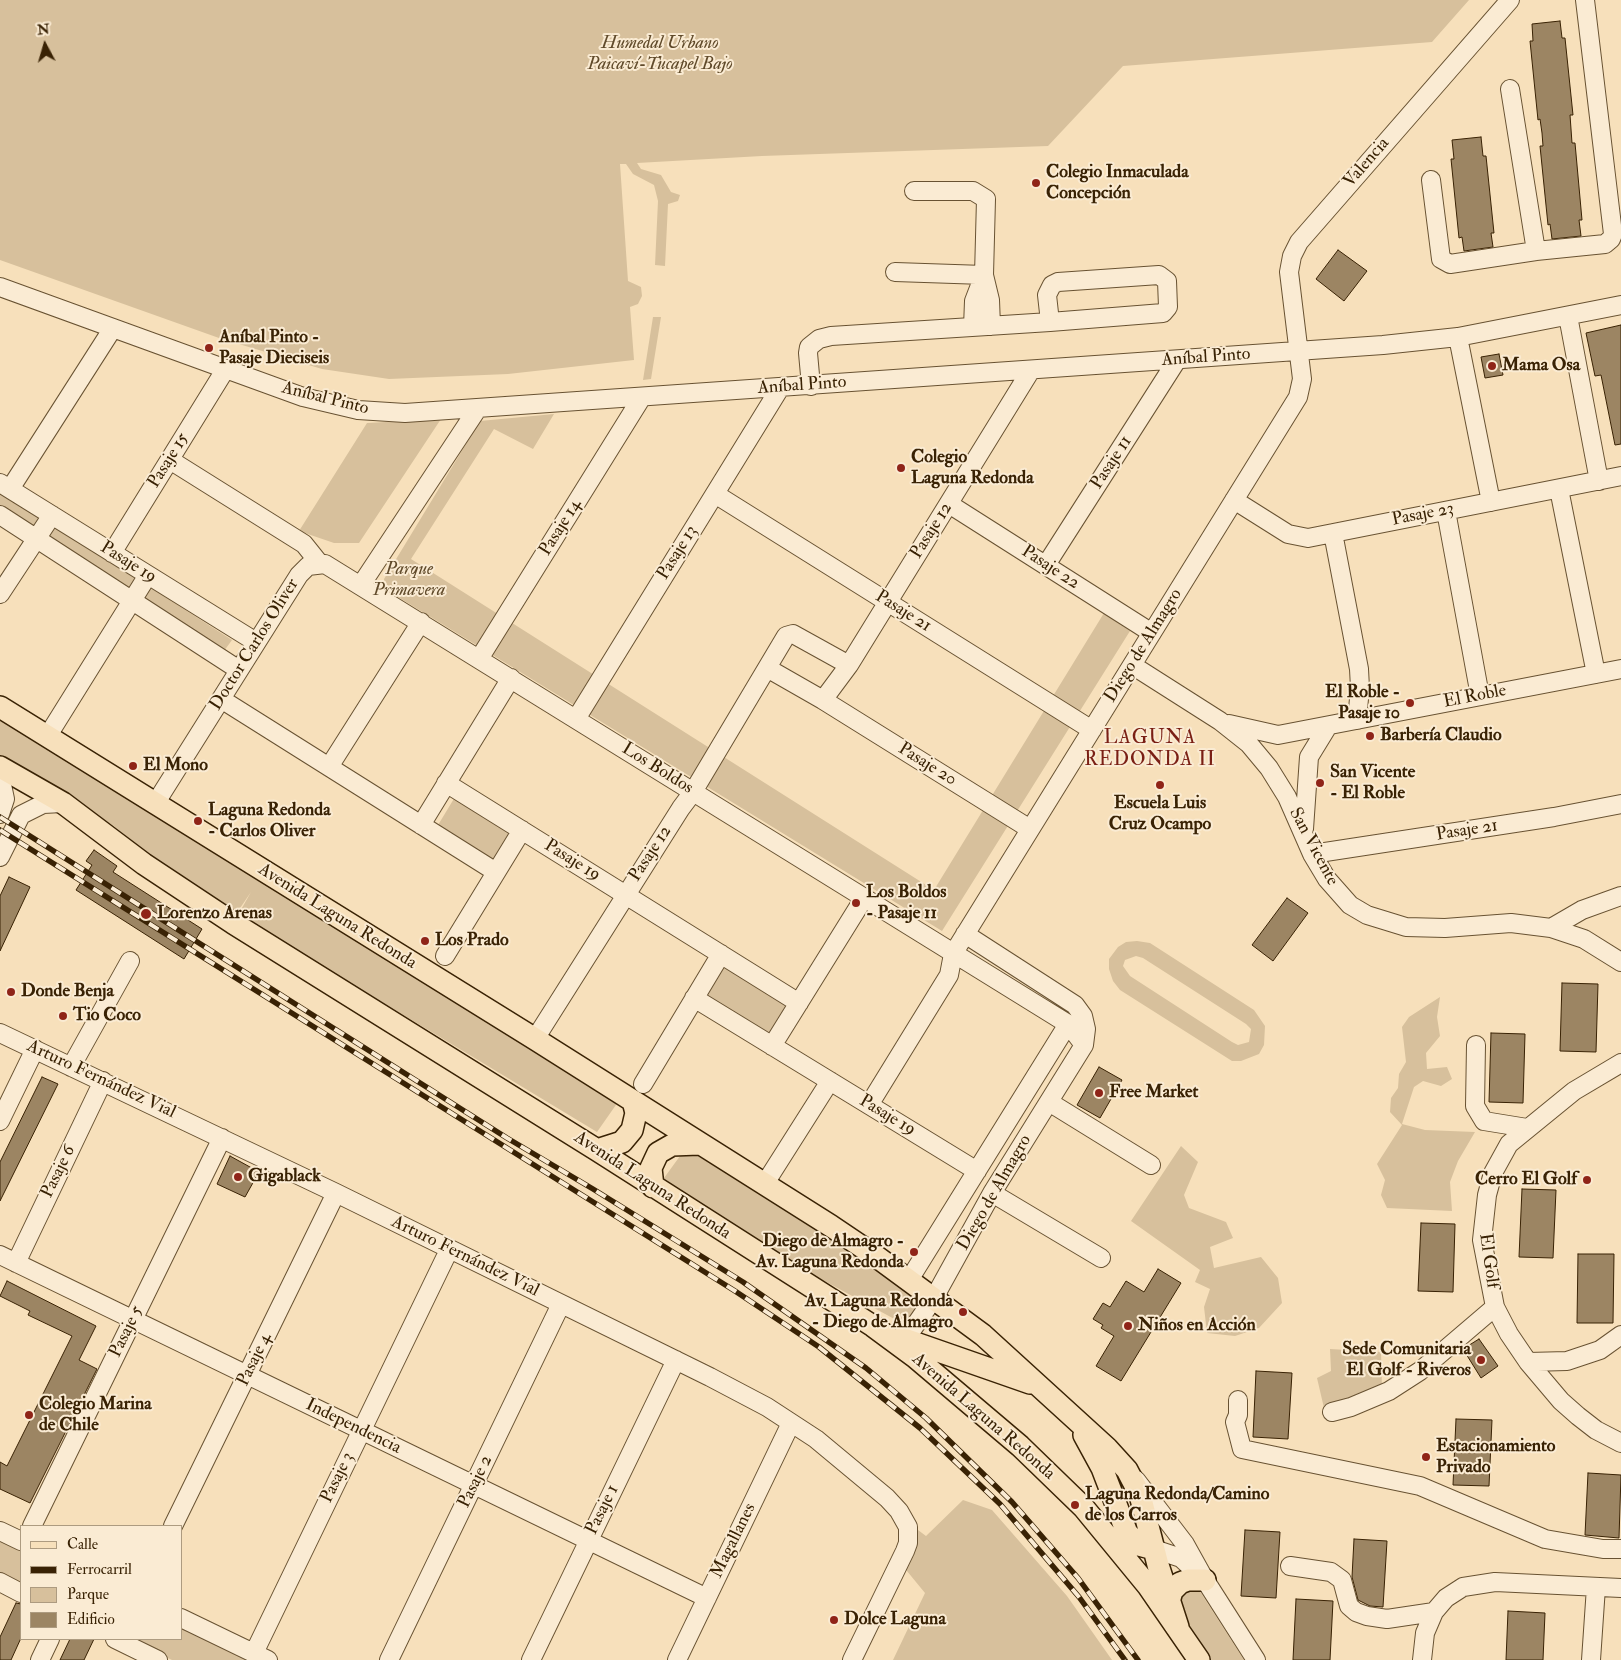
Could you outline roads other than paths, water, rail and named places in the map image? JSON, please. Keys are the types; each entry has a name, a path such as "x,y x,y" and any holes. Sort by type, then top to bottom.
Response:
{"main road":[{"name":"Avenida Laguna Redonda","path":"0,707 535,1039 638,1092 699,1144 854,1241 984,1335 1107,1448 1127,1470 1140,1495 1169,1602 1178,1627"},
{"name":"Avenida Laguna Redonda","path":"0,767 63,804 112,842 233,923 597,1150 652,1187 873,1326 915,1357 1046,1470 1084,1508 1124,1554 1178,1627"},
{"path":"597,1150 622,1142 632,1130 638,1092"},
{"path":"652,1187 651,1168 658,1153 672,1144 699,1144"},
{"path":"873,1326 905,1340 1010,1374 1043,1390"},
{"path":"1072,1417 1096,1456 1127,1533 1139,1545 1154,1549"},
{"path":"1169,1602 1172,1591 1180,1583 1188,1580 1205,1580"},
{"path":"1178,1627 1199,1660"}],"street":[{"name":"Valencia","path":"1298,352 1289,272 1292,256 1299,242 1510,0"},
{"path":"1431,180 1441,258 1450,264 1536,251 1605,244 1613,234 1585,0"},
{"path":"1510,89 1536,251"},
{"path":"914,191 973,192 986,199 984,275 990,300 982,326"},
{"path":"895,272 984,275"},
{"path":"816,385 820,348 831,336 1050,322 1163,313 1168,308 1166,281 1159,276 1058,282 1052,285 1047,295 1050,322"},
{"name":"Aníbal Pinto","path":"0,287 303,397 358,410 405,413 1298,352 1458,337 1621,305"},
{"path":"1568,316 1599,481"},
{"path":"5,486 113,328"},
{"path":"1458,337 1491,502"},
{"name":"Diego de Almagro","path":"869,1105 949,975 953,954 965,934 1301,392 1302,379 1298,352"},
{"name":"Pasaje 11","path":"1046,565 1177,360"},
{"name":"Pasaje 15","path":"112,553 226,370"},
{"name":"Pasaje 12","path":"823,700 849,665 1031,370"},
{"name":"Pasaje 13","path":"576,719 780,388"},
{"name":"Pasaje 14","path":"479,659 642,397"},
{"path":"170,460 304,544 320,564 330,567 361,585 478,408"},
{"name":"Pasaje 23","path":"1234,500 1288,534 1308,538 1621,476"},
{"name":"Pasaje 19","path":"5,486 256,642"},
{"path":"1559,488 1596,674"},
{"name":"Pasaje 21","path":"715,494 1092,730"},
{"name":"Pasaje 22","path":"949,504 1152,633"},
{"path":"1446,511 1480,696"},
{"path":"0,594 35,538 52,515"},
{"name":"Pasaje 19","path":"0,516 239,670"},
{"path":"1333,533 1359,669 1360,688 1357,720"},
{"name":"Doctor Carlos Oliver","path":"155,804 302,570 320,564"},
{"path":"46,737 131,599 148,575"},
{"name":"Los Boldos","path":"361,585 953,954"},
{"path":"329,767 421,622"},
{"name":"Pasaje 12","path":"535,1039 625,894 693,792 786,636 794,634 849,665"},
{"name":"San Vicente","path":"1132,665 1220,721 1249,744 1269,768 1287,797 1312,854 1326,879 1350,906 1384,921 1406,927 1445,928 1511,923 1551,928 1584,939 1621,962"},
{"path":"767,668 823,700"},
{"name":"El Roble","path":"1220,721 1241,728 1278,734 1596,674 1620,674"},
{"path":"421,825 510,678"},
{"path":"221,699 496,872"},
{"name":"Pasaje 20","path":"823,700 1030,829"},
{"path":"1304,835 1309,757 1328,726"},
{"path":"0,776 5,798 0,814"},
{"name":"Pasaje 19","path":"446,783 799,1002"},
{"path":"0,857 21,814 43,804 63,804"},
{"name":"Pasaje 21","path":"1312,854 1554,817 1621,804"},
{"path":"445,956 522,830"},
{"path":"1551,928 1582,910 1621,896"},
{"path":"772,1046 864,898"},
{"path":"965,934 1075,1005 1083,1016 1086,1029 1084,1046"},
{"path":"638,1092 721,954"},
{"path":"953,954 1068,1024 1084,1046"},
{"path":"71,1067 130,961"},
{"name":"Pasaje 19","path":"694,998 977,1171"},
{"name":"Diego de Almagro","path":"909,1280 1068,1024"},
{"name":"Arturo Fernández Vial","path":"0,1033 336,1193 676,1360 752,1398 816,1439 887,1498 905,1520 909,1534 905,1551 852,1660"},
{"path":"1476,1045 1475,1106 1484,1121 1527,1128"},
{"name":"Diego de Almagro","path":"905,1340 934,1298 992,1193 1084,1046"},
{"path":"0,1121 35,1049"},
{"name":"El Golf","path":"1621,1063 1574,1091 1508,1144 1491,1180 1484,1213 1482,1240 1495,1307 1509,1334 1528,1362 1561,1401 1578,1416 1596,1430 1621,1443"},
{"name":"Pasaje 6","path":"5,1261 103,1081"},
{"path":"764,1185 830,1081"},
{"path":"1049,1102 1151,1165"},
{"name":"Pasaje 5","path":"32,1525 222,1138"},
{"name":"Pasaje 4","path":"173,1525 336,1193"},
{"path":"992,1193 1101,1258"},
{"name":"Pasaje 3","path":"261,1657 362,1431 449,1250"},
{"name":"Independencia","path":"5,1261 134,1320 707,1598"},
{"name":"Pasaje 2","path":"389,1660 561,1304"},
{"path":"1332,1412 1350,1407 1389,1391 1420,1370 1495,1307"},
{"path":"1528,1362 1567,1361 1600,1350 1621,1335"},
{"name":"Pasaje 1","path":"531,1660 676,1360"},
{"path":"1238,1400 1238,1415 1235,1422 1242,1449 1420,1486 1546,1539 1603,1549 1621,1549"},
{"name":"Magallanes","path":"677,1660 791,1422"},
{"name":"Avenida Laguna Redonda","path":"1127,1470 1159,1507 1185,1544 1205,1580 1256,1660"},
{"path":"0,1531 20,1541"},
{"name":"Avenida Laguna Redonda","path":"1154,1549 1181,1558 1205,1580"},
{"path":"1290,1566 1331,1572 1342,1580 1350,1606 1356,1612 1367,1616 1387,1619 1434,1612"},
{"path":"0,1582 20,1592"},
{"path":"1422,1660 1426,1634 1434,1612 1450,1594 1463,1587 1495,1582 1621,1588"},
{"path":"1590,1660 1596,1587"},
{"path":"182,1618 261,1657"},
{"path":"40,1660 50,1640"},
{"path":"120,1640 158,1660"}],"railway":[{"path":"0,817 507,1138 743,1282 866,1368 926,1418 1012,1502 1078,1578 1138,1660"},
{"path":"0,830 735,1291 819,1347 920,1428 1000,1504 1079,1597 1125,1660"}],"place":[{"name":"Colegio Inmaculada Concepción","path":"1036,183"},
{"name":"Aníbal Pinto - Pasaje Dieciseis","path":"209,348"},
{"name":"Mama Osa","path":"1492,366"},
{"name":"Colegio Laguna Redonda","path":"901,468"},
{"name":"El Roble - Pasaje 10","path":"1410,703"},
{"name":"Barbería Claudio","path":"1370,736"},
{"name":"El Mono","path":"133,766"},
{"name":"San Vicente - El Roble","path":"1320,783"},
{"name":"Escuela Luis Cruz Ocampo","path":"1160,785"},
{"name":"Laguna Redonda - Carlos Oliver","path":"198,821"},
{"name":"Los Boldos - Pasaje 11","path":"856,903"},
{"name":"Lorenzo Arenas","path":"146,914"},
{"name":"Los Prado","path":"425,941"},
{"name":"Donde Benja","path":"11,992"},
{"name":"Tio Coco","path":"63,1016"},
{"name":"Free Market","path":"1099,1093"},
{"name":"Gigablack","path":"238,1177"},
{"name":"Cerro El Golf","path":"1587,1180"},
{"name":"Diego de Almagro - Av. Laguna Redonda","path":"914,1252"},
{"name":"Av. Laguna Redonda - Diego de Almagro","path":"963,1312"},
{"name":"Niños en Acción","path":"1128,1326"},
{"name":"Sede Comunitaria El Golf - Riveros","path":"1481,1360"},
{"name":"Colegio Marina de Chile","path":"29,1415"},
{"name":"Estacionamiento Privado","path":"1426,1457"},
{"name":"Laguna Redonda/Camino de los Carros","path":"1075,1505"},
{"name":"Dolce Laguna","path":"834,1620"}],"district":[{"name":"LAGUNA REDONDA II","path":"1150,750"}],"park label":[{"name":"Humedal Urbano Paicaví-Tucapel Bajo","path":"660,54"},
{"name":"Parque Primavera","path":"409,580"}]}
